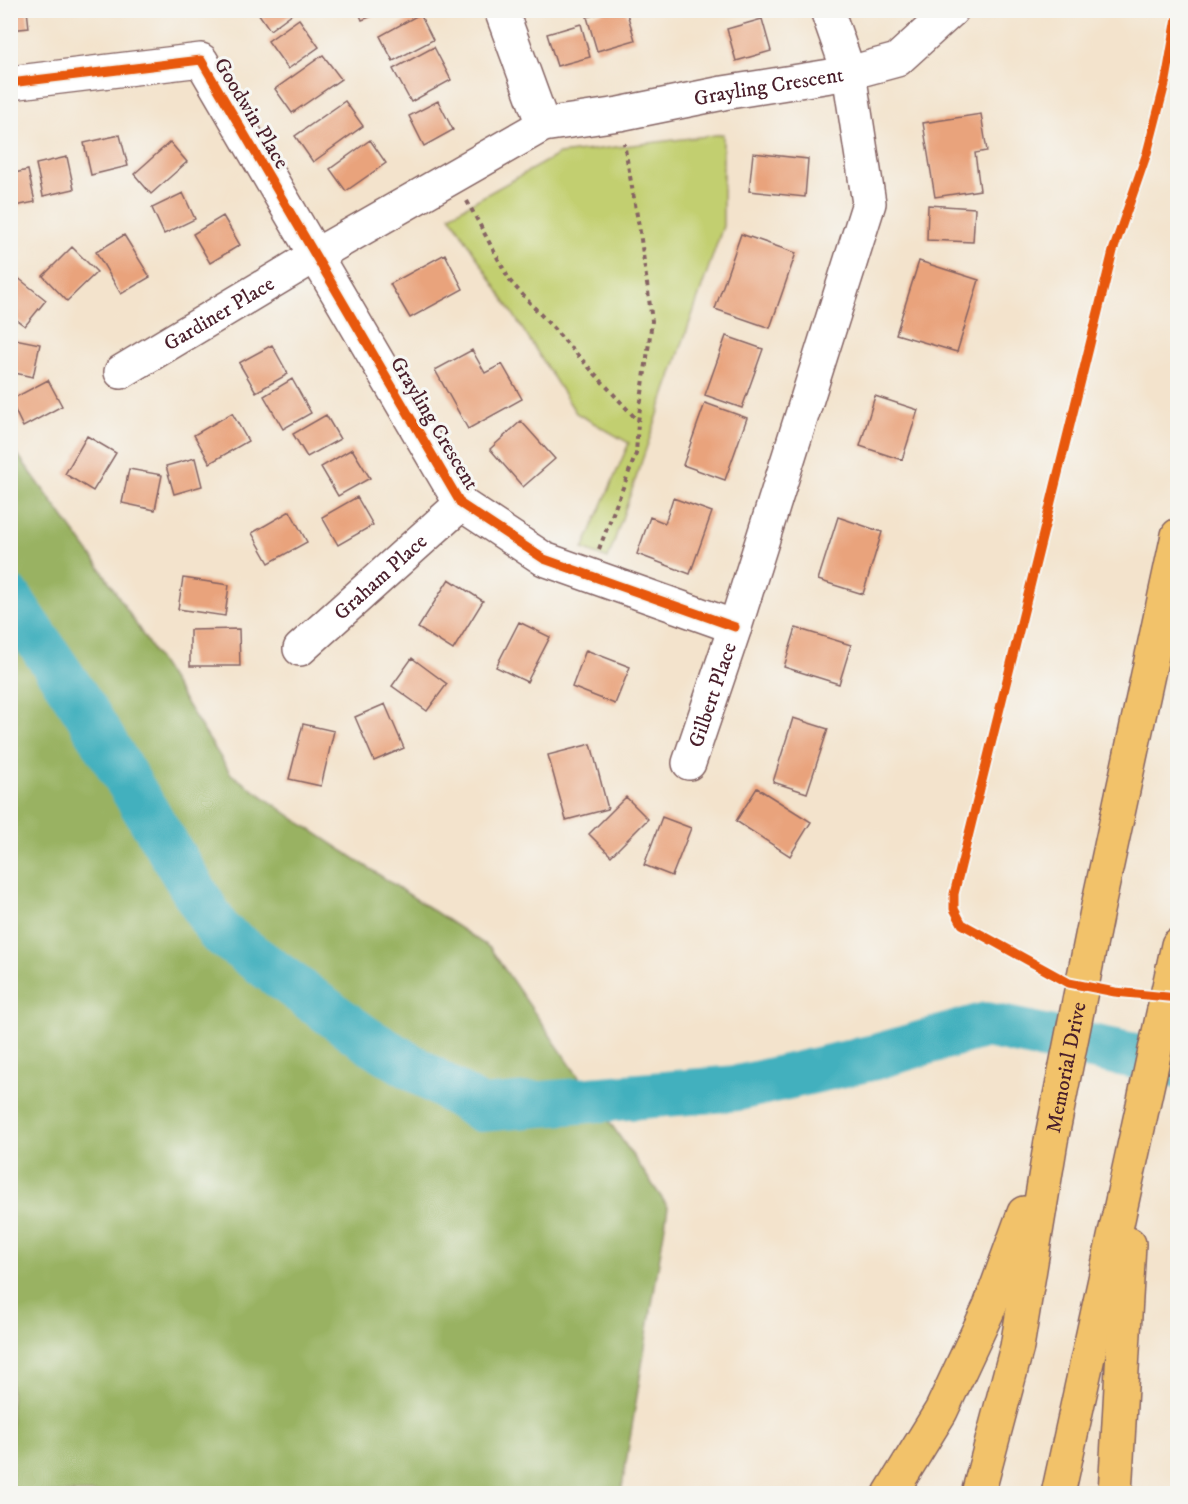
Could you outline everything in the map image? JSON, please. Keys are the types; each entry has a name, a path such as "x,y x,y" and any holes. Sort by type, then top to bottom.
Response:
{"highway":[{"name":"Memorial Drive","path":"978,1494 1017,1347 1051,1141 1097,911 1178,535"},
{"path":"1058,1494 1177,948"},
{"path":"890,1494 941,1411 985,1316 1051,1141"},
{"path":"1115,1494 1134,1148"}],"street":[{"path":"501,10 543,125"},
{"path":"827,10 849,73 897,60 952,10"},
{"name":"Goodwin Place","path":"10,83 201,60 316,255"},
{"name":"Grayling Crescent","path":"849,73 869,203 735,627 544,559 461,504 316,255 543,125 619,114 723,93 849,73"},
{"name":"Gardiner Place","path":"121,372 316,255"},
{"name":"Graham Place","path":"300,650 461,504"},
{"name":"Gilbert Place","path":"689,763 735,627"}],"path":[{"path":"588,574 636,454 638,422 652,321 640,232 619,114"},
{"path":"454,176 480,229 510,281 638,422"}],"green space":[{"path":"723,134 723,226 608,559 583,549 629,443 576,413 450,215 559,154"},
{"path":"10,444 101,569 231,774 302,824 490,948 668,1207 621,1493 11,1493"}],"building":[{"path":"10,10 27,10 29,28 10,30"},
{"path":"256,10 297,10 270,30"},
{"path":"358,10 385,10 385,11 362,20"},
{"path":"611,10 626,10 635,40 597,51 587,17"},
{"path":"420,14 433,40 393,61 380,36"},
{"path":"299,19 319,47 288,69 268,41"},
{"path":"762,19 771,51 736,61 727,29"},
{"path":"581,24 590,57 557,66 547,34"},
{"path":"434,47 451,80 411,102 393,69"},
{"path":"323,55 341,79 292,113 275,89"},
{"path":"345,101 363,126 313,162 295,136"},
{"path":"438,101 453,130 424,146 409,116"},
{"path":"981,114 987,151 975,153 980,190 935,197 923,123"},
{"path":"120,135 128,166 91,175 84,143"},
{"path":"370,140 386,163 346,191 330,169"},
{"path":"170,142 187,162 151,194 134,174"},
{"path":"753,153 808,159 805,197 749,191"},
{"path":"67,157 74,189 43,196 36,164"},
{"path":"28,170 35,202 10,207 10,174"},
{"path":"183,193 195,219 164,234 152,208"},
{"path":"928,205 975,208 973,242 927,240"},
{"path":"223,216 240,245 210,263 193,234"},
{"path":"741,234 796,253 770,328 715,309"},
{"path":"124,235 150,277 121,294 96,252"},
{"path":"72,247 97,272 67,301 43,276"},
{"path":"445,254 463,289 410,318 390,284"},
{"path":"919,261 979,280 957,352 896,334"},
{"path":"17,277 46,300 25,326 10,315 10,285"},
{"path":"726,336 763,349 742,408 705,395"},
{"path":"10,338 40,344 33,377 10,372"},
{"path":"272,345 288,374 256,392 239,363"},
{"path":"472,350 485,373 502,364 522,399 468,429 435,370"},
{"path":"292,379 311,413 283,429 264,396"},
{"path":"48,380 62,406 23,427 10,400"},
{"path":"875,396 918,410 902,460 860,446"},
{"path":"705,403 747,418 725,480 683,465"},
{"path":"232,413 248,441 210,463 194,435"},
{"path":"326,415 340,439 307,457 293,434"},
{"path":"521,421 555,459 523,487 490,449"},
{"path":"87,436 116,453 93,491 65,474"},
{"path":"352,449 370,478 338,496 321,467"},
{"path":"195,458 202,486 174,494 166,466"},
{"path":"129,469 162,475 155,510 122,503"},
{"path":"357,497 373,525 338,545 322,517"},
{"path":"673,498 712,512 690,574 637,554 650,517 665,523"},
{"path":"290,511 307,542 269,563 252,533"},
{"path":"838,517 882,532 863,594 818,580"},
{"path":"183,578 229,585 225,616 178,609"},
{"path":"449,579 483,601 453,650 418,628"},
{"path":"519,622 550,637 527,682 496,667"},
{"path":"796,628 851,645 839,684 784,667"},
{"path":"239,629 240,666 190,666 190,630"},
{"path":"586,650 630,667 615,704 572,687"},
{"path":"412,658 447,684 427,711 392,686"},
{"path":"385,704 404,748 374,761 355,717"},
{"path":"793,718 828,729 807,793 773,782"},
{"path":"303,724 334,731 321,786 289,779"},
{"path":"591,744 608,809 566,820 548,755"},
{"path":"757,788 811,822 790,856 736,821"},
{"path":"626,797 648,819 611,856 589,834"},
{"path":"662,817 691,828 672,876 644,865"}],"waterway":[{"path":"10,599 85,710 219,932 366,1039 481,1109 738,1088 875,1057 986,1025 1178,1065"}],"cycle path":[{"path":"1178,12 1166,80 1147,153 1113,251 954,894 954,909 962,924 1069,983 1115,992 1178,998"},
{"path":"10,83 201,60 461,504 544,559 735,627"}]}
